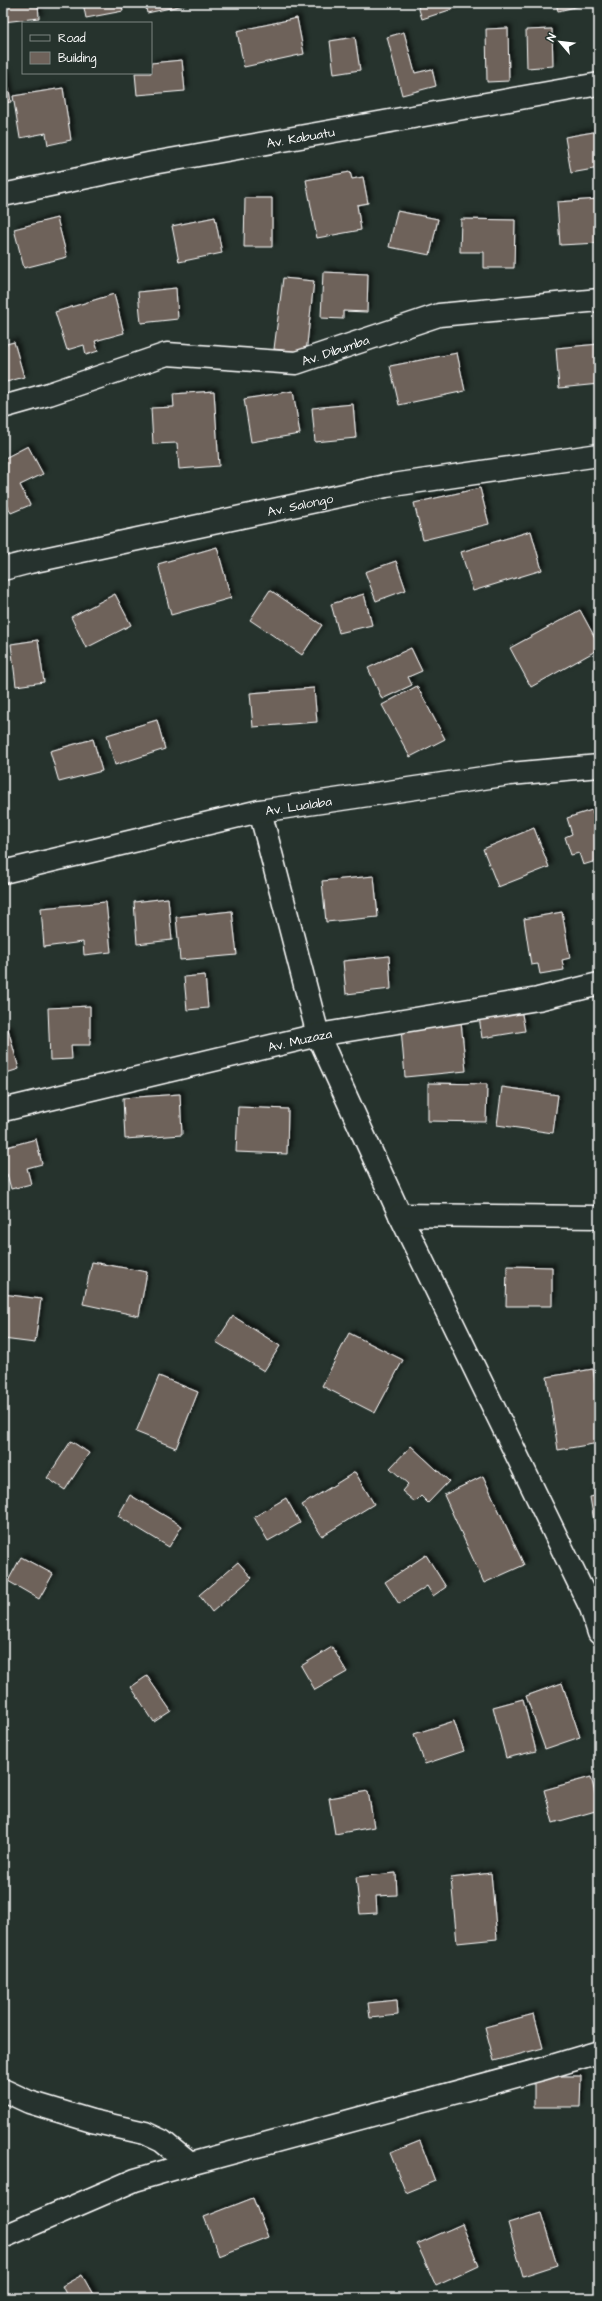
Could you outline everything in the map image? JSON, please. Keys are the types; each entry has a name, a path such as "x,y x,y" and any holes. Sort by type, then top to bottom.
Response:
{"street":[{"name":"Av. Kabuatu","path":"3,195 153,163 599,84"},
{"name":"Av. Dibumba","path":"3,407 49,394 166,354 296,363 439,315 599,300"},
{"name":"Av. Salongo","path":"3,569 386,486 599,455"},
{"name":"Av. Lualaba","path":"3,872 260,811 510,774 599,766"},
{"path":"260,811 318,1035 400,1215 595,1608 599,1633"},
{"name":"Av. Muzaza","path":"3,1110 318,1035 538,999 599,984"},
{"path":"400,1215 599,1217"},
{"path":"3,2237 135,2180 542,2069 599,2052"},
{"path":"3,2090 29,2102 92,2121 145,2133 162,2141 190,2164"}],"building":[{"path":"3,3 38,3 39,18 3,22"},
{"path":"83,3 121,3 123,11 86,18"},
{"path":"145,3 189,3 189,4 147,13"},
{"path":"417,3 471,3 422,19"},
{"path":"556,3 593,3 558,11"},
{"path":"297,18 304,54 244,67 237,31"},
{"path":"508,28 509,81 487,82 486,29"},
{"path":"552,29 553,66 527,68 526,30"},
{"path":"404,32 415,73 432,69 436,86 402,95 387,37"},
{"path":"355,37 360,70 334,74 330,41"},
{"path":"182,60 185,91 137,95 135,74 152,74 152,63"},
{"path":"6,73 11,102 3,103 3,74"},
{"path":"63,88 71,140 48,145 46,133 20,138 13,96"},
{"path":"599,131 599,168 571,173 565,137"},
{"path":"350,172 352,179 363,177 368,203 357,205 361,230 317,238 306,180"},
{"path":"245,198 272,198 272,247 244,247"},
{"path":"599,199 599,243 560,245 557,202"},
{"path":"397,211 438,219 430,255 389,247"},
{"path":"215,217 222,253 179,262 172,226"},
{"path":"57,218 67,257 24,268 14,229"},
{"path":"461,219 515,220 514,268 484,268 484,252 460,252"},
{"path":"323,272 368,274 367,312 343,311 343,319 321,318"},
{"path":"283,278 314,281 306,353 274,349"},
{"path":"176,288 178,319 141,323 138,292"},
{"path":"114,294 124,333 95,341 98,351 86,355 84,345 67,350 55,312"},
{"path":"14,342 24,377 3,383 3,345"},
{"path":"599,344 599,384 559,388 556,348"},
{"path":"457,353 465,391 399,405 390,366"},
{"path":"214,391 219,466 179,469 177,443 153,444 151,408 174,407 173,394"},
{"path":"293,391 300,434 251,442 244,399"},
{"path":"353,404 356,438 315,442 312,408"},
{"path":"28,446 43,474 20,485 30,505 11,513 3,496 3,459"},
{"path":"480,488 489,524 423,540 414,503"},
{"path":"531,531 542,570 473,591 461,552"},
{"path":"217,547 231,598 171,615 158,564"},
{"path":"396,561 406,590 376,601 365,572"},
{"path":"270,590 322,625 302,655 250,620"},
{"path":"115,594 131,625 86,648 71,617"},
{"path":"364,594 372,625 339,633 331,604"},
{"path":"580,610 599,645 599,649 531,687 510,648"},
{"path":"38,640 44,682 16,686 11,644"},
{"path":"411,648 422,671 408,677 412,685 382,699 368,668"},
{"path":"417,686 445,739 410,757 382,705"},
{"path":"314,688 317,722 253,727 250,693"},
{"path":"157,720 165,749 115,765 107,735"},
{"path":"93,739 102,771 59,782 50,751"},
{"path":"592,810 599,832 599,860 583,865 579,853 571,855 565,837 572,834 567,818"},
{"path":"534,828 549,867 498,887 483,849"},
{"path":"374,876 378,917 326,922 322,881"},
{"path":"168,898 172,940 137,944 134,902"},
{"path":"106,902 111,952 84,955 83,942 44,947 41,908"},
{"path":"232,911 237,955 180,960 176,917"},
{"path":"562,912 570,958 562,960 564,970 540,974 538,964 531,965 524,919"},
{"path":"389,956 391,989 346,994 343,961"},
{"path":"205,975 208,1008 187,1010 184,977"},
{"path":"90,1006 90,1045 71,1045 72,1059 50,1060 48,1008"},
{"path":"521,1009 525,1031 482,1038 479,1016"},
{"path":"461,1022 466,1071 405,1077 401,1028"},
{"path":"8,1029 19,1069 3,1074 3,1030"},
{"path":"428,1083 487,1084 486,1122 428,1121"},
{"path":"502,1087 558,1095 553,1133 497,1125"},
{"path":"180,1094 182,1135 125,1139 123,1098"},
{"path":"238,1107 288,1109 287,1154 236,1152"},
{"path":"36,1139 42,1164 27,1168 31,1184 11,1189 7,1174 3,1175 3,1148"},
{"path":"92,1262 147,1272 139,1316 83,1304"},
{"path":"507,1266 552,1267 552,1306 506,1306"},
{"path":"3,1294 41,1299 35,1343 3,1339"},
{"path":"233,1316 280,1346 264,1371 216,1342"},
{"path":"349,1333 403,1360 375,1413 322,1386"},
{"path":"593,1369 599,1406 599,1443 558,1450 547,1377"},
{"path":"159,1376 198,1392 176,1448 136,1432"},
{"path":"71,1441 89,1453 65,1490 47,1478"},
{"path":"411,1446 449,1481 428,1503 421,1496 415,1502 402,1491 408,1484 390,1468"},
{"path":"355,1472 374,1504 322,1536 302,1505"},
{"path":"483,1476 524,1565 484,1583 444,1495"},
{"path":"130,1495 182,1526 169,1547 118,1516"},
{"path":"599,1495 599,1552 590,1497"},
{"path":"286,1498 300,1523 268,1541 254,1517"},
{"path":"426,1555 446,1587 433,1596 427,1586 399,1604 385,1582"},
{"path":"21,1557 53,1574 39,1599 8,1581"},
{"path":"238,1562 252,1578 212,1612 199,1595"},
{"path":"332,1647 347,1672 315,1690 301,1666"},
{"path":"147,1676 171,1711 154,1722 131,1687"},
{"path":"562,1683 580,1737 545,1749 526,1696"},
{"path":"523,1699 536,1751 506,1758 493,1707"},
{"path":"454,1721 464,1751 425,1764 414,1734"},
{"path":"591,1777 599,1810 553,1823 544,1790"},
{"path":"368,1791 374,1827 335,1834 329,1798"},
{"path":"396,1873 397,1895 376,1896 377,1913 360,1914 356,1877"},
{"path":"491,1873 497,1939 457,1943 451,1878"},
{"path":"397,2000 398,2015 370,2018 368,2003"},
{"path":"534,2014 543,2048 494,2061 485,2027"},
{"path":"534,2076 581,2076 580,2107 534,2107"},
{"path":"420,2141 435,2181 406,2193 390,2153"},
{"path":"253,2198 268,2237 219,2256 204,2217"},
{"path":"541,2213 557,2265 523,2276 508,2223"},
{"path":"462,2224 479,2266 436,2286 417,2244"},
{"path":"82,2275 95,2298 68,2298 62,2286"}]}
